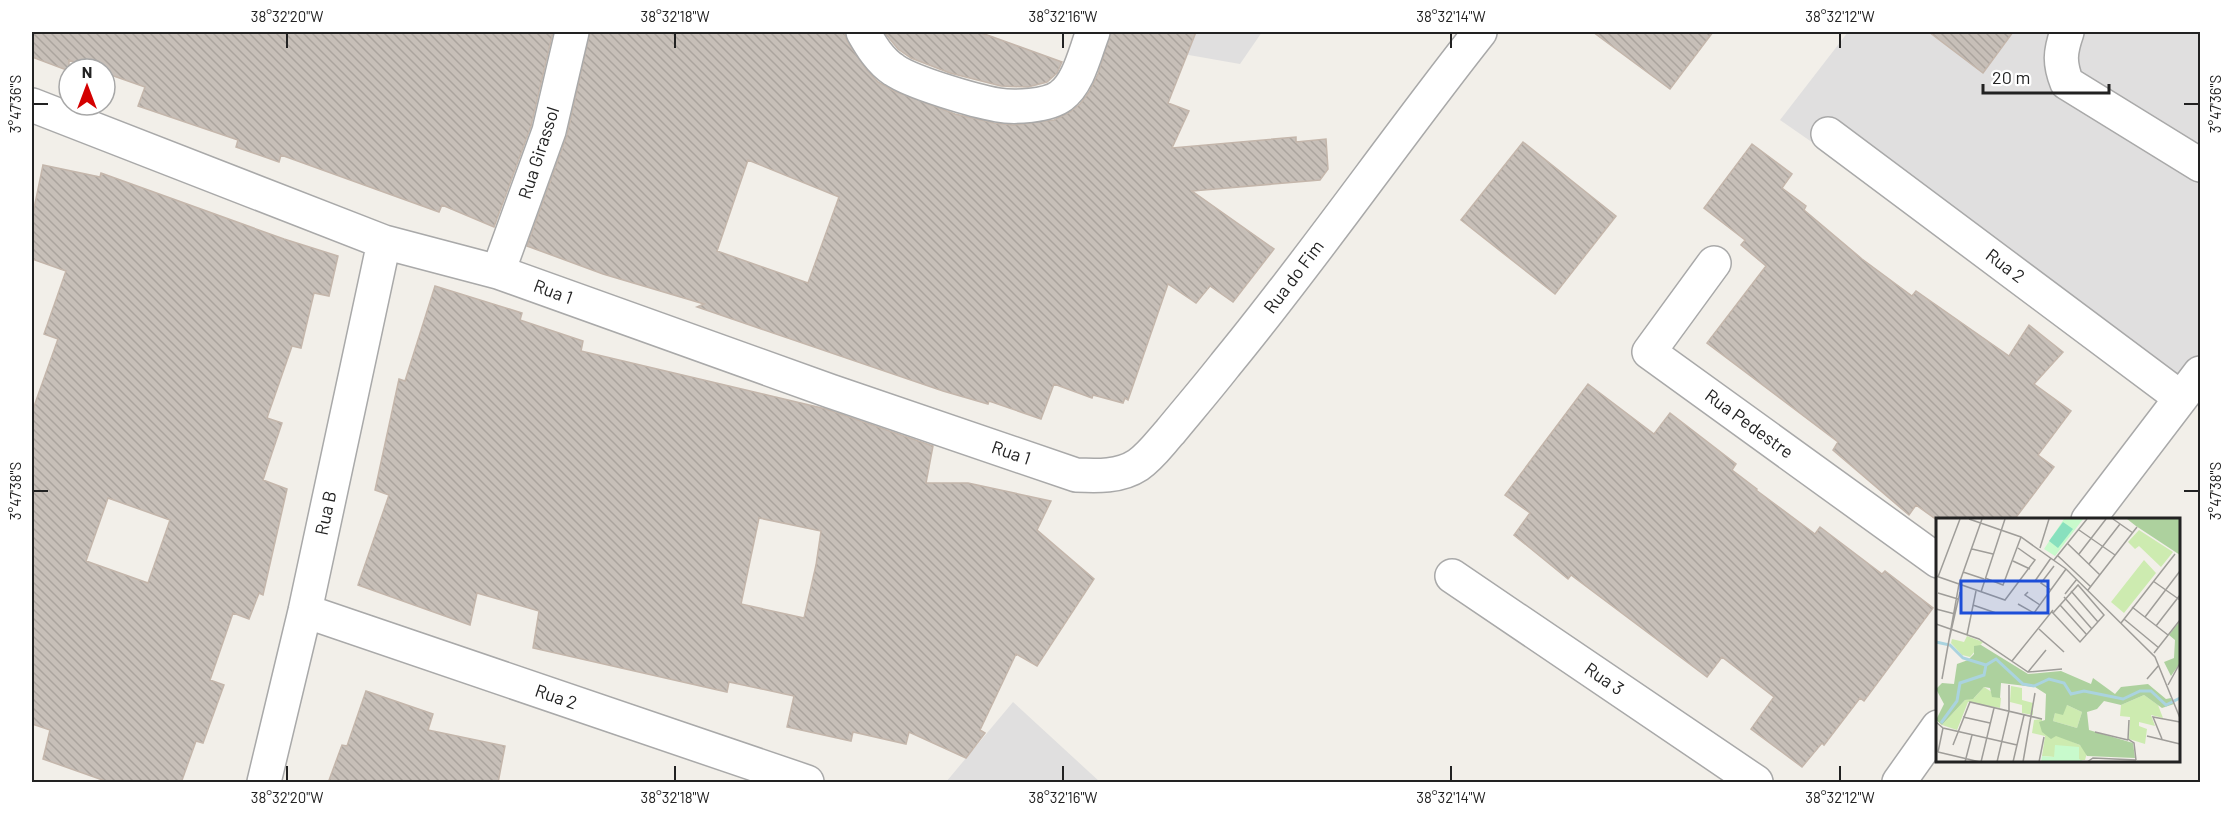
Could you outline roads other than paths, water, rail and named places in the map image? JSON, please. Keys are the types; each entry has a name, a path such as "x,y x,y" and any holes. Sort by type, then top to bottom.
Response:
{"street":[{"name":"Rua Girassol","path":"498,272 549,130 572,32"},
{"path":"863,32 874,52 894,71 926,84 999,105 1022,106 1059,98 1072,85 1089,42"},
{"name":"Rua do Fim","path":"1076,475 1099,476 1121,472 1148,458 1270,311 1434,89 1479,32"},
{"path":"2067,32 2062,46 2061,66 2067,82 2200,165"},
{"name":"Rua 1","path":"32,105 384,242 498,272 841,395 1076,475"},
{"name":"Rua 2","path":"1828,134 2181,398"},
{"name":"Rua B","path":"264,783 305,611 384,242"},
{"name":"Rua Pedestre","path":"1714,263 1649,352 1936,560"},
{"path":"2090,518 2200,373"},
{"name":"Rua 3","path":"1452,576 1756,783"},
{"name":"Rua 2","path":"305,611 807,783"},
{"path":"1899,783 1936,730"}]}
